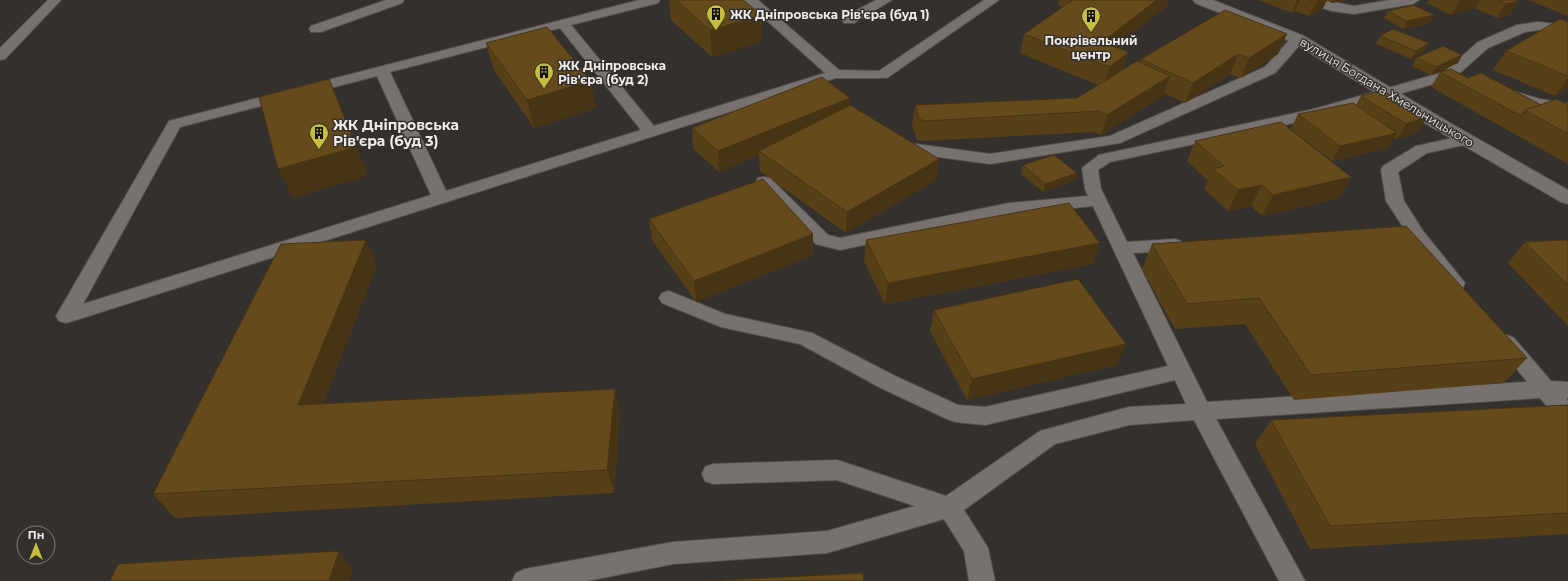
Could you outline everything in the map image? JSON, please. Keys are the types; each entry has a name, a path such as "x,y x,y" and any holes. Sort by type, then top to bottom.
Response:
{"main road":[{"name":"вулиця Богдана Хмельницького","path":"1200,0 1298,39 1466,140 1568,198"}],"lane":[{"path":"0,56 55,0"},
{"path":"316,29 398,0"},
{"path":"654,0 174,124 66,316 835,74 882,75 994,0"},
{"path":"750,0 835,74"},
{"path":"850,20 886,0"},
{"path":"1310,0 1332,7 1354,10 1413,0"},
{"path":"563,24 651,132"},
{"path":"1292,581 1200,411 1093,189 1090,168 1105,158 1317,113 1387,92 1455,77 1483,45 1522,28 1538,26 1558,28 1568,33"},
{"path":"916,149 990,159 1114,140 1270,70 1298,39"},
{"path":"382,70 441,198"},
{"path":"1496,90 1537,103 1568,109"},
{"path":"1466,140 1422,149 1389,170 1395,201 1409,236 1466,295"},
{"path":"764,182 822,240 840,244 1009,210 1098,200"},
{"path":"1121,248 1191,245"},
{"path":"669,298 721,320 805,338 888,382 955,413 985,416 1181,371"},
{"path":"1496,330 1568,416"},
{"path":"525,581 673,553 827,542 949,507 1048,437 1129,416 1545,390 1568,390"},
{"path":"713,474 836,470 949,507 976,548 982,581"}],"building":[{"path":"676,0 743,0 762,15 710,30"},
{"path":"1073,0 1157,0 1102,42 1129,52 1110,67 1024,34"},
{"path":"1309,0 1320,0 1316,3"},
{"path":"1497,0 1516,0 1518,1 1506,4"},
{"path":"1414,5 1434,15 1407,21 1388,11"},
{"path":"1225,10 1287,34 1249,58 1238,54 1193,83 1141,59"},
{"path":"1560,19 1568,22 1568,76 1506,51"},
{"path":"547,27 591,81 527,100 486,43"},
{"path":"1393,29 1429,43 1416,51 1380,36"},
{"path":"1443,46 1462,55 1436,67 1416,58"},
{"path":"1137,61 1170,76 1107,115 1099,111 925,121 919,119 915,105 1077,98"},
{"path":"1451,69 1468,78 1481,73 1541,105 1525,110 1521,116 1440,72"},
{"path":"822,77 850,98 718,151 692,128"},
{"path":"329,79 356,147 278,169 259,97"},
{"path":"1382,90 1427,117 1406,124 1361,96"},
{"path":"1557,99 1568,105 1568,134 1525,110"},
{"path":"1353,103 1397,133 1340,146 1298,114"},
{"path":"850,105 939,159 847,212 759,151"},
{"path":"1281,122 1351,177 1273,195 1262,185 1238,190 1213,169 1224,166 1195,141"},
{"path":"1054,155 1077,173 1045,184 1023,165"},
{"path":"763,179 813,234 694,281 649,219"},
{"path":"1069,203 1100,243 888,283 866,240"},
{"path":"1406,226 1527,358 1311,375 1259,298 1187,304 1152,244"},
{"path":"366,240 298,405 615,389 607,470 153,494 281,244"},
{"path":"1568,240 1568,285 1525,242"},
{"path":"1078,279 1126,344 972,379 934,310"},
{"path":"1568,405 1568,513 1330,526 1271,420"},
{"path":"339,551 329,581 110,581 118,564"},
{"path":"863,573 864,581 706,581"}],"place":[{"name":"ЖК Дніпровська Рів'єра (буд 1)","path":"716,31"},
{"name":"Покрівельний центр","path":"1091,33"},
{"name":"ЖК Дніпровська Рів'єра (буд 2)","path":"544,89"},
{"name":"ЖК Дніпровська Рів'єра (буд 3)","path":"319,150"}]}
